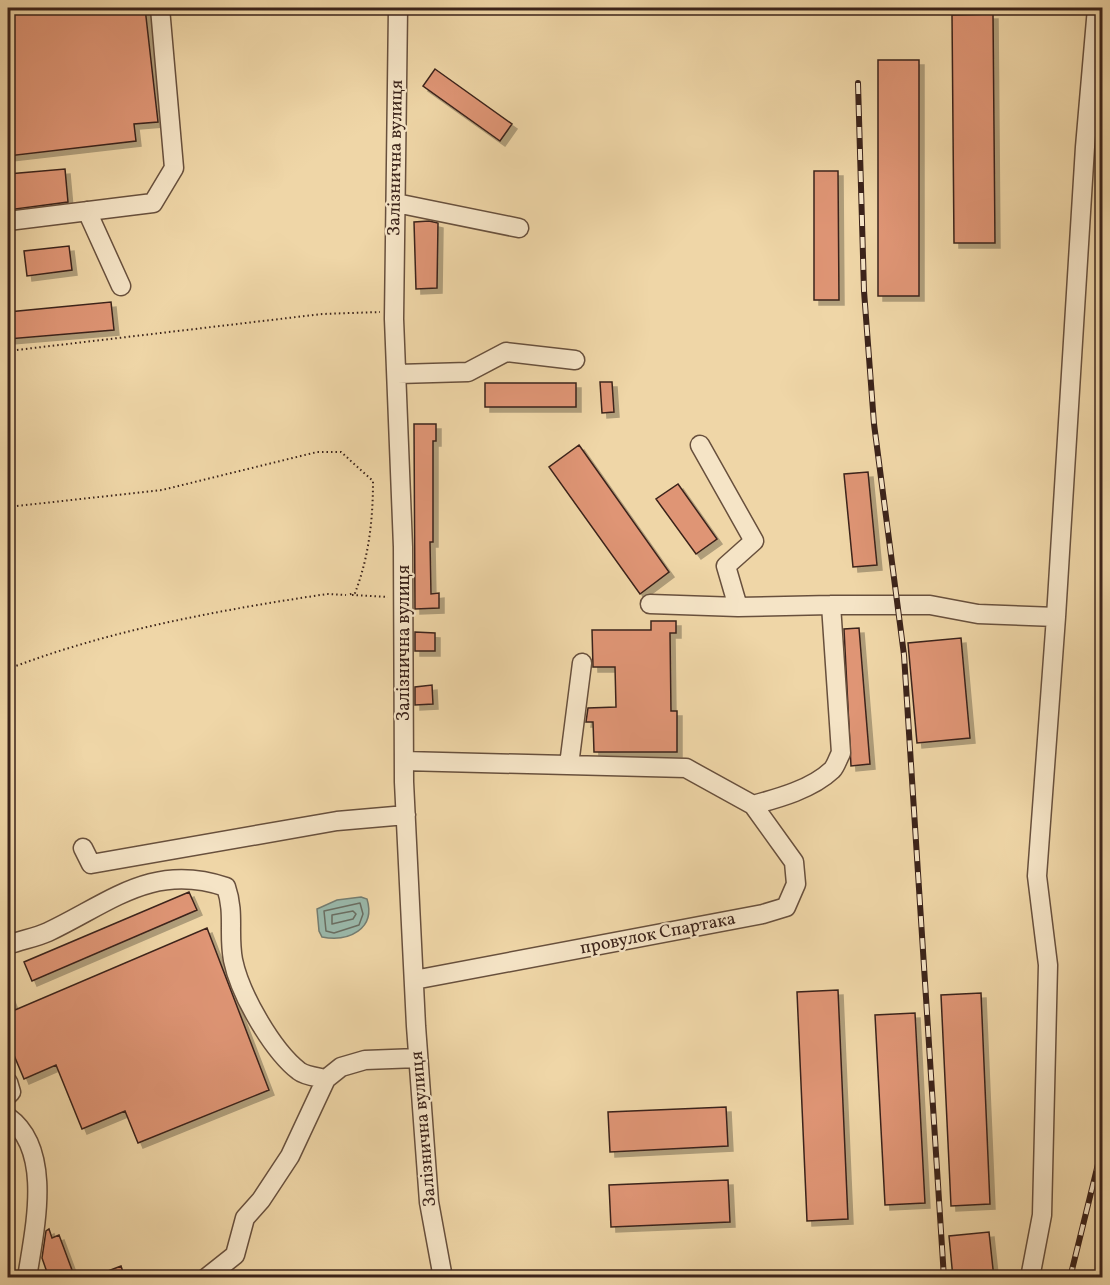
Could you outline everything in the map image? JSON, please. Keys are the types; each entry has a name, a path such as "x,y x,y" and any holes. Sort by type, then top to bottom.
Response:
{"street":[{"path":"8,221 153,203 174,168 160,8"},
{"name":"Залізнична вулиця","path":"398,8 394,319 398,374 403,592 404,761 418,1058 429,1202 444,1278"},
{"path":"1030,1278 1042,1215 1048,965 1036,876 1056,617 1085,147 1097,8"},
{"path":"396,203 519,228"},
{"path":"87,211 121,286"},
{"path":"398,374 468,372 506,352 575,360"},
{"path":"700,445 754,541 726,566 738,607"},
{"path":"650,604 738,607 930,605 978,614 1056,617"},
{"path":"404,761 687,768 753,805 783,796 833,769 841,753 831,605"},
{"path":"569,765 582,663"},
{"name":"провулок Спартака","path":"414,980 764,914 786,907 796,884 794,862 753,805"},
{"path":"83,848 90,864 337,821 406,815"},
{"path":"8,945 45,933 151,881 173,877 208,881 226,887 233,906 230,935 234,963 247,998 267,1032 300,1073 326,1079"},
{"path":"206,1278 235,1255 245,1218 261,1200 290,1156 326,1079 341,1067 365,1060 418,1058"},
{"path":"8,1082 11,1092 8,1095"},
{"path":"8,1117 16,1123 27,1138 38,1185 27,1278"}],"path":[{"path":"8,351 322,314 380,312 394,319"},
{"path":"8,507 162,490 317,452 341,452 373,481 373,522 359,581 354,593 347,595"},
{"path":"8,669 111,636 210,614 327,594 387,597 403,592"}],"water":[{"path":"361,897 367,899 369,909 364,926 350,935 322,937 319,931 317,909 337,900"}],"building":[{"path":"8,8 145,8 158,122 134,124 136,141 8,156"},
{"path":"993,14 995,243 954,243 952,15"},
{"path":"878,60 919,60 919,296 878,296"},
{"path":"435,69 512,124 500,141 423,86"},
{"path":"65,169 68,202 8,210 8,174"},
{"path":"814,171 838,171 839,300 814,300"},
{"path":"414,222 438,223 437,288 416,289"},
{"path":"69,246 72,270 27,276 24,251"},
{"path":"111,302 114,330 8,339 8,312"},
{"path":"600,382 612,382 614,412 602,413"},
{"path":"485,383 576,383 576,407 485,407"},
{"path":"414,424 436,424 436,441 433,441 433,542 430,542 431,594 439,593 439,608 415,609"},
{"path":"579,445 669,572 640,594 549,467"},
{"path":"868,472 877,565 853,567 844,474"},
{"path":"678,484 717,539 696,554 656,499"},
{"path":"651,621 676,621 676,633 670,633 671,711 677,711 677,752 594,752 593,722 586,722 588,708 616,707 615,667 593,667 592,630 651,630"},
{"path":"859,628 870,764 851,766 844,629"},
{"path":"415,632 435,633 435,651 415,651"},
{"path":"961,638 970,738 917,743 908,643"},
{"path":"432,685 433,704 415,705 415,687"},
{"path":"189,892 197,910 32,981 24,962"},
{"path":"207,928 269,1090 138,1143 125,1111 82,1129 56,1065 24,1079 8,1041 8,992 15,1010"},
{"path":"838,990 848,1219 807,1221 797,992"},
{"path":"981,993 990,1204 951,1206 941,995"},
{"path":"915,1013 925,1203 885,1205 875,1015"},
{"path":"726,1107 728,1146 610,1152 608,1112"},
{"path":"728,1180 730,1222 611,1227 609,1185"},
{"path":"49,1229 52,1238 59,1235 75,1278 49,1278 42,1258 46,1231"},
{"path":"989,1232 994,1278 953,1278 949,1236"},
{"path":"121,1266 125,1278 92,1278 92,1277"}],"railway":[{"path":"858,83 864,291 874,424 904,655 944,1278"},
{"path":"1070,1278 1102,1148"}]}
